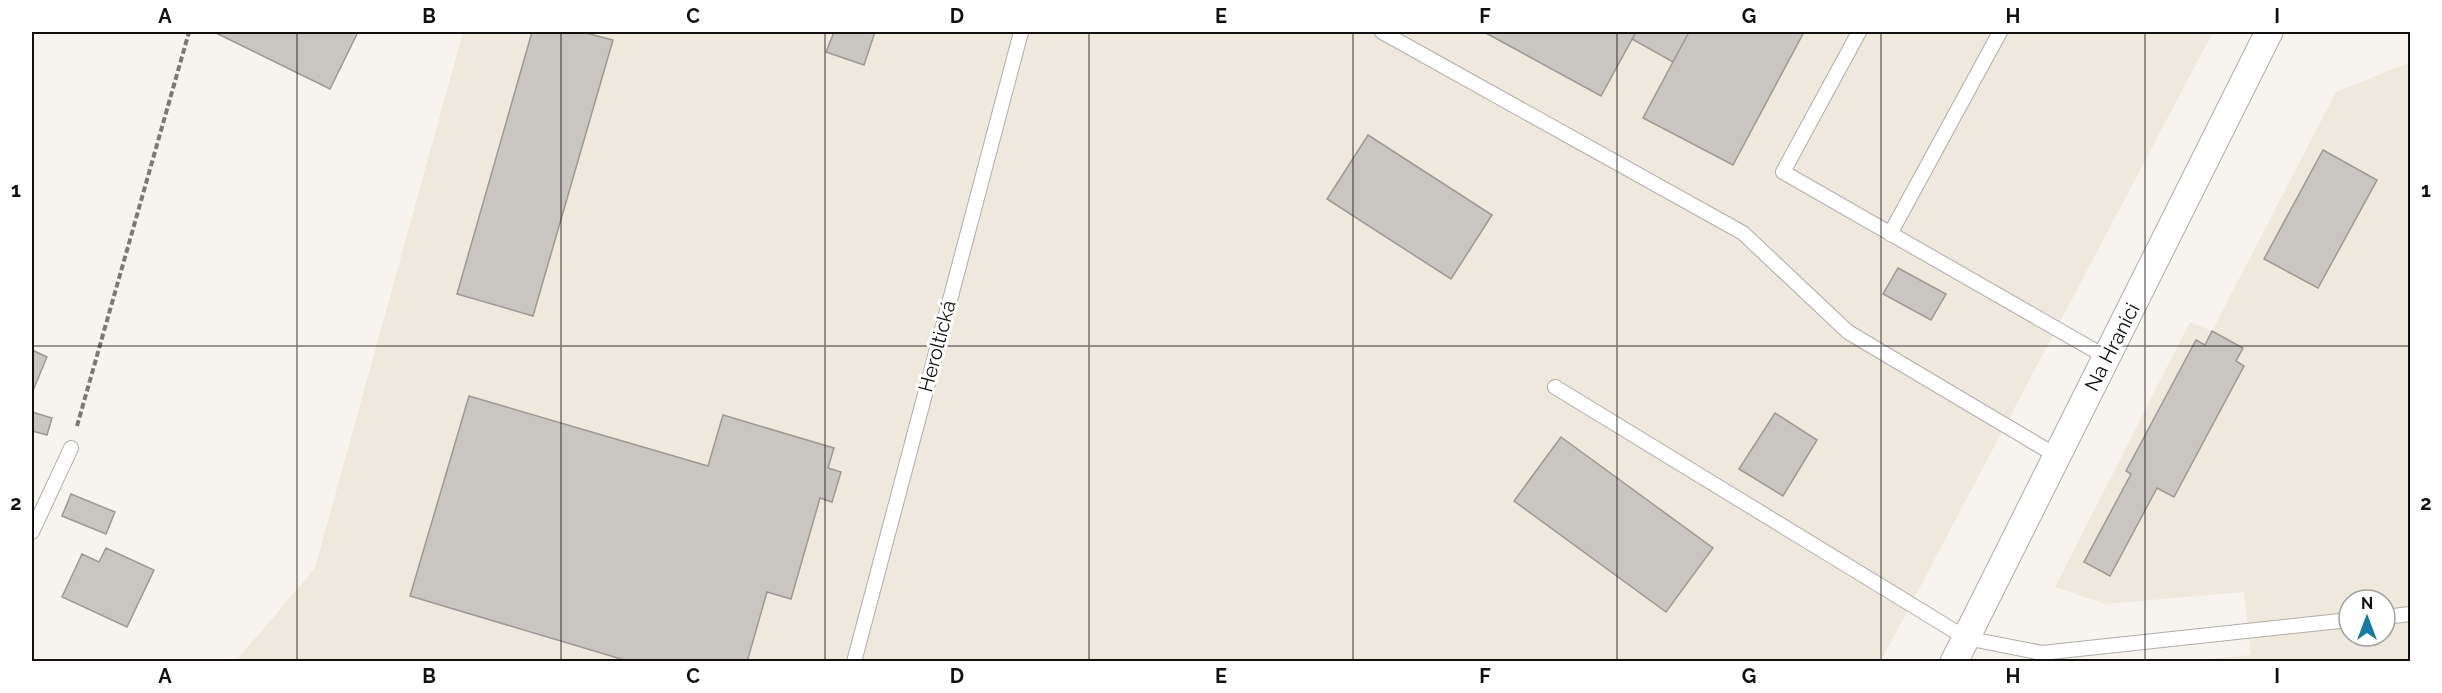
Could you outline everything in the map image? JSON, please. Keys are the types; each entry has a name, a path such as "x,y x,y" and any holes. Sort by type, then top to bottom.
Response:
{"street":[{"name":"Na Hranici","path":"1960,650 2269,32"}],"lane":[{"name":"Heroltická","path":"854,662 1021,32"},
{"path":"1382,32 1743,233 1848,332 2057,456"},
{"path":"1859,32 1782,172 2106,357"},
{"path":"1890,234 2000,32"},
{"path":"1555,387 1960,650 2042,653 2337,621"},
{"path":"32,532 71,448"}],"path":[{"path":"71,448 189,32"}],"shaded area":[{"path":"463,32 2213,32 1881,661 235,662 315,568"},
{"path":"2410,62 2410,661 2187,661 2251,655 2244,592 2105,604 2055,587 2190,322 2212,331 2336,92"}],"building":[{"path":"214,32 358,32 330,89"},
{"path":"532,32 582,32 613,40 533,316 457,294"},
{"path":"834,32 875,32 864,65 826,52"},
{"path":"1484,32 1636,32 1601,96"},
{"path":"1636,32 1689,32 1673,62 1632,39"},
{"path":"1689,32 1804,32 1733,165 1643,118"},
{"path":"1368,135 1492,215 1451,279 1327,199"},
{"path":"2323,150 2377,180 2318,288 2264,259"},
{"path":"1898,268 1946,294 1931,320 1883,294"},
{"path":"2212,331 2243,348 2236,361 2244,366 2174,497 2157,488 2110,576 2084,562 2131,474 2126,471 2196,340 2205,345"},
{"path":"32,350 47,357 32,393"},
{"path":"469,396 708,466 723,415 834,448 828,468 841,472 832,502 820,498 791,599 767,592 747,662 631,662 410,596"},
{"path":"32,412 52,418 47,435 32,431"},
{"path":"1775,413 1817,440 1783,496 1739,469"},
{"path":"1561,437 1713,548 1666,612 1514,501"},
{"path":"71,494 115,512 106,534 62,516"},
{"path":"106,548 154,570 127,627 62,597 82,554 99,562"}]}
